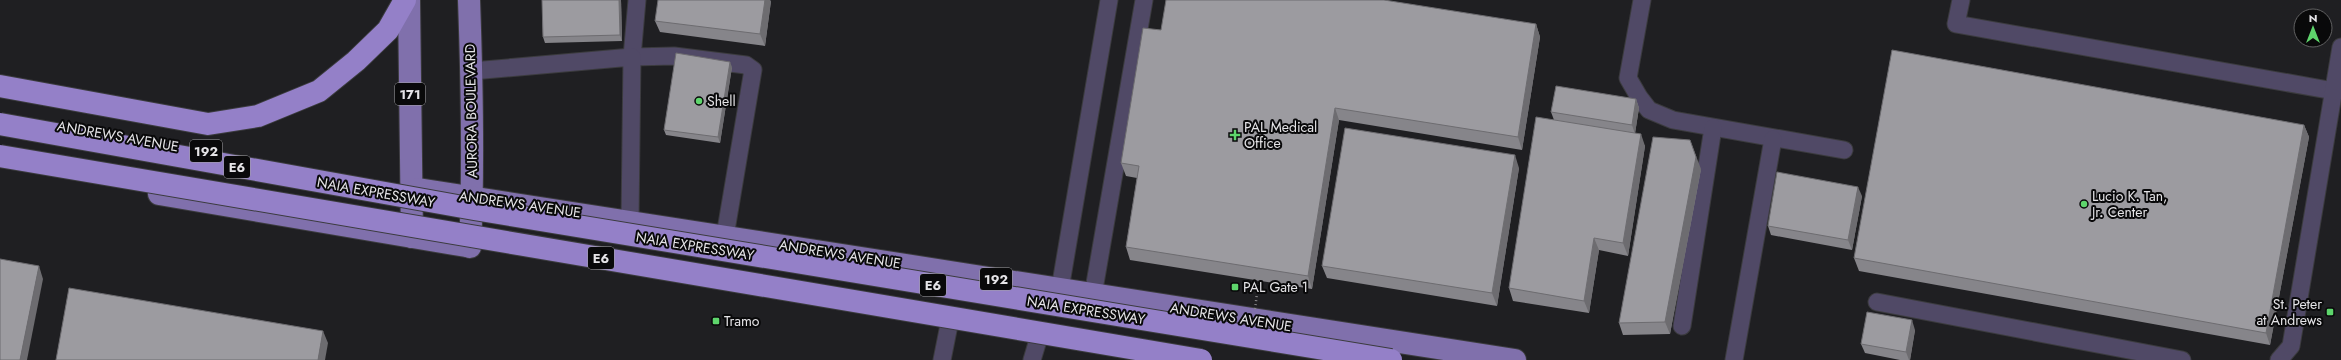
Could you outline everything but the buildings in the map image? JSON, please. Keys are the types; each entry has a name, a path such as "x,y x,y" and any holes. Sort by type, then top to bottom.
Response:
{"highway":[{"path":"0,86 208,124 258,116 319,91 356,61 388,30 405,0"},
{"name":"NAIA EXPRESSWAY","path":"0,124 474,209 1391,360"},
{"name":"NAIA EXPRESSWAY","path":"0,156 1201,360"}],"main road":[{"name":"171","path":"409,0 412,238"},
{"name":"AURORA BOULEVARD","path":"469,0 472,71 472,197 470,246"},
{"name":"ANDREWS AVENUE","path":"0,115 412,188 630,220 1242,319 1516,360"},
{"path":"0,167 412,238 470,246 948,325 1035,350 1157,360"}],"lane":[{"path":"630,220 632,57 637,0"},
{"path":"1060,289 1109,0"},
{"path":"1093,295 1144,0"},
{"path":"1642,0 1628,78 1649,110 1673,120 1773,139 1844,150"},
{"path":"1961,0 1956,24 2334,91"},
{"path":"2279,360 2291,346 2341,47"},
{"path":"472,71 632,57 674,56 746,64 752,70 725,236"},
{"path":"1682,326 1713,128"},
{"path":"1734,360 1773,139"},
{"path":"1877,302 2182,360"},
{"path":"942,360 948,325"}],"place":[{"name":"Shell","path":"699,101"},
{"name":"PAL Medical Office","path":"1235,135"},
{"name":"Lucio K. Tan, Jr. Center","path":"2084,204"},
{"name":"PAL Gate 1","path":"1235,287"},
{"name":"St. Peter at Andrews","path":"2330,312"},
{"name":"Tramo","path":"716,321"}]}
